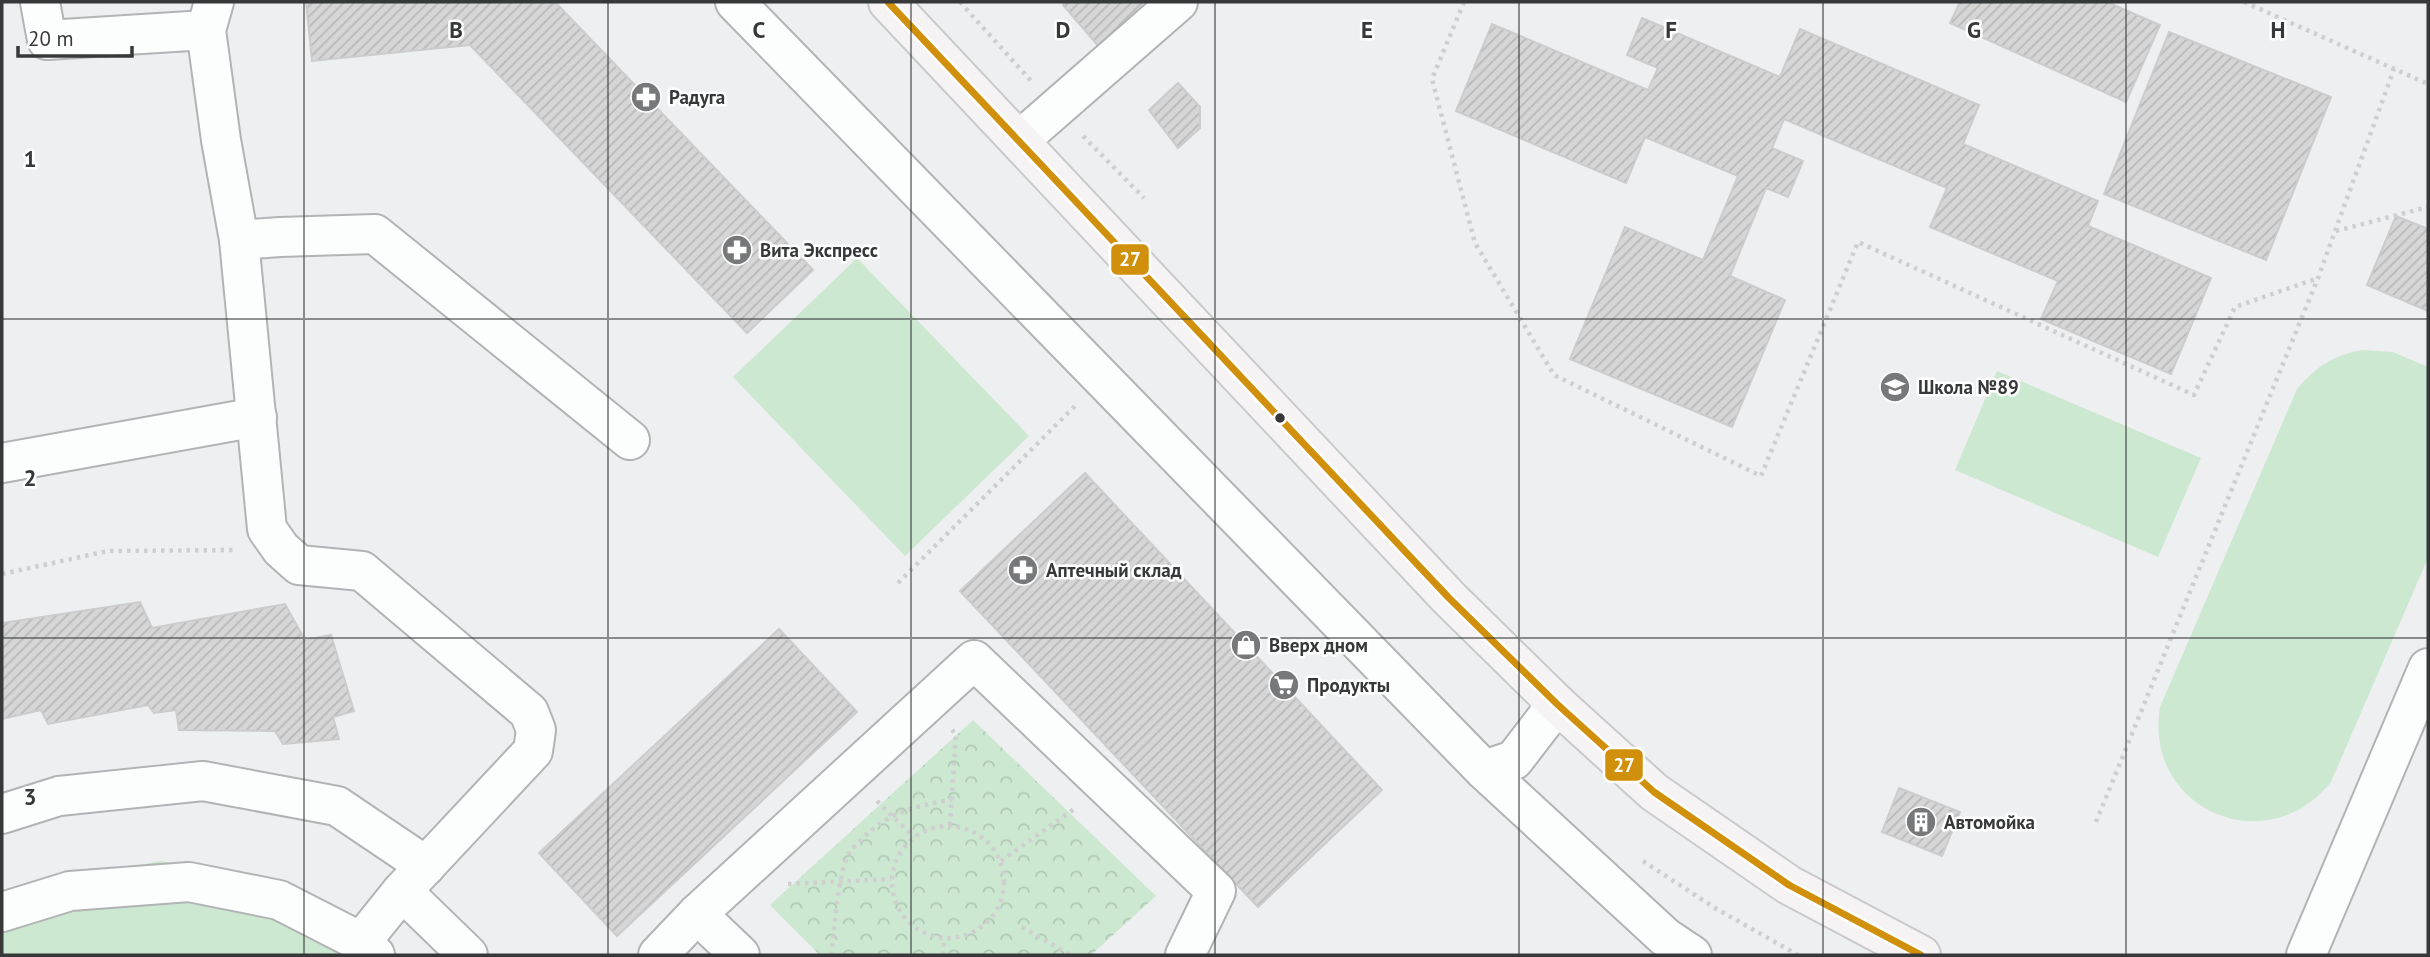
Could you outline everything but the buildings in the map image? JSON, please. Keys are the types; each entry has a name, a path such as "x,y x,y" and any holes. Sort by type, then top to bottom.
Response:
{"main road":[{"path":"888,2 1449,598 1557,704 1654,792 1777,878 1922,955"}],"lane":[{"path":"2,912 70,891 189,882 279,900 368,948 414,879 533,751 536,730 529,712 362,571 299,565 281,549 267,529 239,240 221,140 210,16 47,40 40,2"},
{"path":"735,2 1485,770 1665,936 1692,955"},
{"path":"1020,140 1178,2"},
{"path":"239,240 375,234 630,440"},
{"path":"2,463 257,417"},
{"path":"658,955 697,914 974,660 1216,891 1185,955"},
{"path":"2306,955 2428,668"},
{"path":"1485,770 1514,760 1557,704"},
{"path":"2,814 59,796 203,781 337,806 414,879 468,955"},
{"path":"697,914 740,955"},
{"path":"1154,955 1166,955"}],"path":[{"path":"1464,2 1432,79 1475,243 1554,375 1761,477 1858,242 2194,395 2235,307 2318,278"},
{"path":"2244,2 2428,84"},
{"path":"2096,822 2318,278 2394,69"},
{"path":"2336,231 2428,207"},
{"path":"898,583 1104,379"},
{"path":"2,574 108,551 281,549"},
{"path":"928,703 956,735 950,825"},
{"path":"851,773 914,837"},
{"path":"1001,861 1070,813 1102,782"},
{"path":"831,955 842,880 849,853 870,830 893,816 924,804 952,800"},
{"path":"950,825 971,830 989,843 1001,861 1005,882 1001,904 989,922 971,934 944,939 929,936 911,925 896,904 891,879 899,855 914,837 929,829 950,825"},
{"path":"1636,856 1715,908 1798,955"},
{"path":"732,883 751,887 891,879"},
{"path":"1022,927 1070,955"},
{"path":"943,955 944,939"}],"green space":[{"path":"857,258 1029,436 905,556 733,377"},
{"path":"2362,350 2393,352 2428,367 2428,558 2331,782 2304,806 2274,819 2244,821 2215,813 2189,797 2170,773 2160,743 2160,707 2297,389 2326,363"},
{"path":"1997,371 2201,458 2158,557 1955,470"},
{"path":"973,720 1156,896 1091,955 820,955 770,905"},
{"path":"160,861 283,882 375,929 398,955 2,955 2,899 30,887"}],"transit line":[{"name":"27","path":"888,2 1449,598 1557,704 1654,792 1789,885 1921,955"}],"place":[{"name":"Радуга","path":"646,97"},
{"name":"Вита Экспресс","path":"737,250"},
{"name":"Школа №89","path":"1895,387"},
{"name":"Аптечный склад","path":"1023,570"},
{"name":"Вверх дном","path":"1246,645"},
{"name":"Продукты","path":"1284,685"},
{"name":"Автомойка","path":"1921,822"}]}
